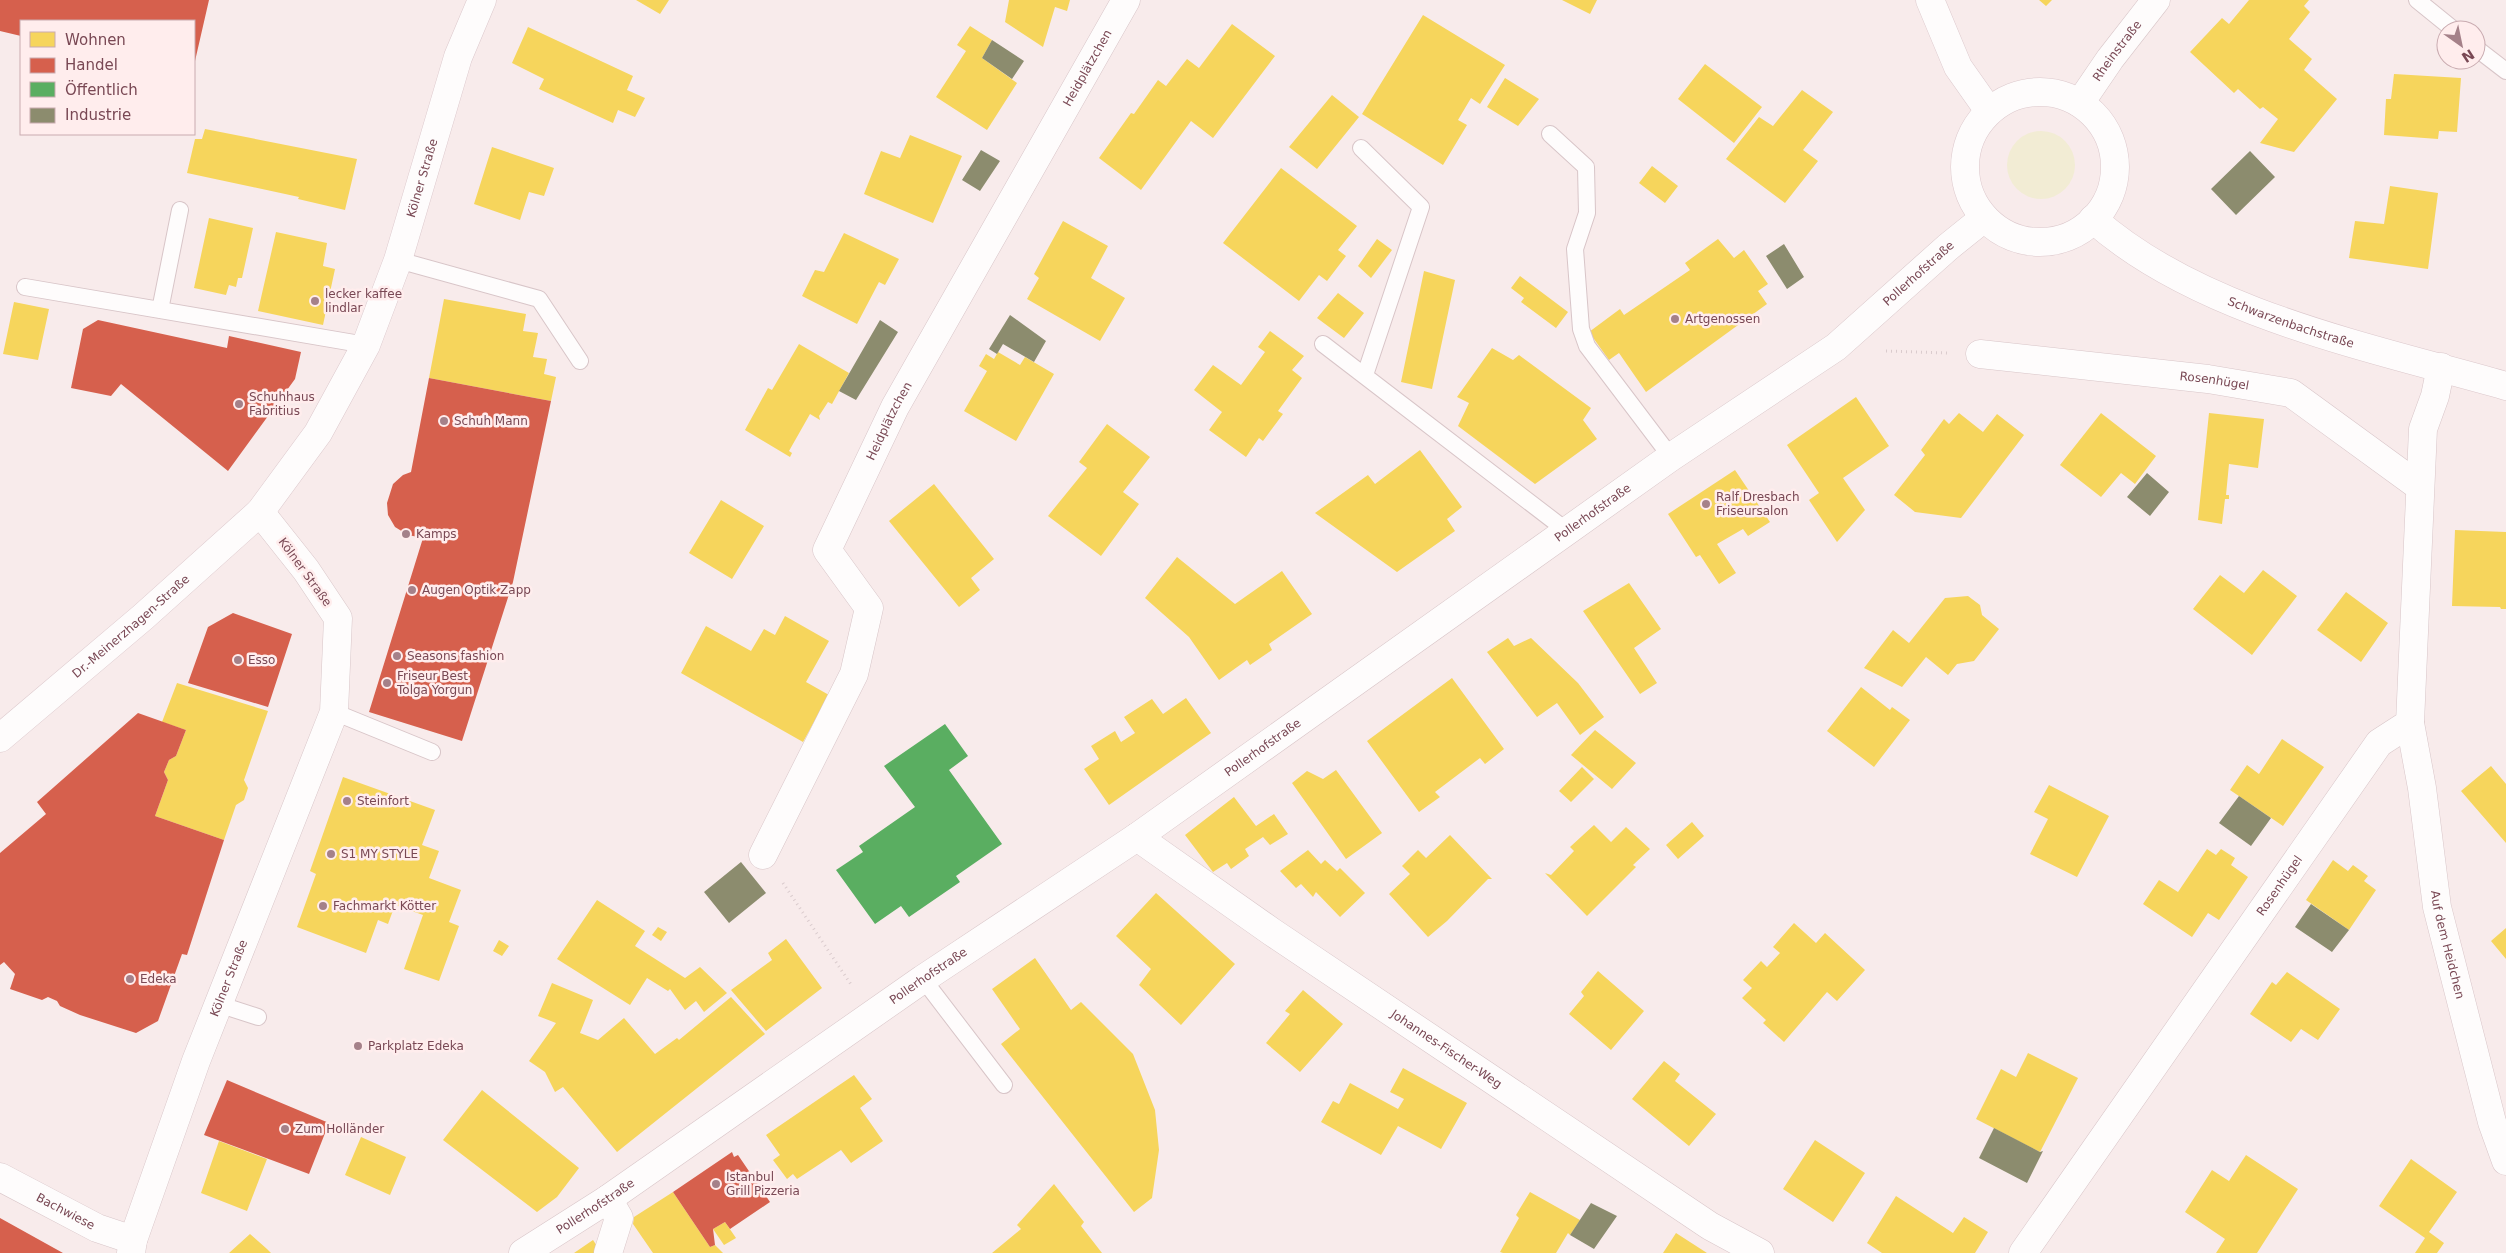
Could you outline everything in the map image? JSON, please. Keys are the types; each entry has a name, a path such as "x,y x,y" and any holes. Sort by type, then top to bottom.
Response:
{"street":[{"name":"Kölner Straße","path":"132,1246 218,1004 334,712 338,618 306,570 260,512 318,433 366,345 398,260 458,57 482,0"},
{"name":"Heidplätzchen","path":"763,855 854,674 869,608 827,550 895,407 1126,0"},
{"path":"1930,0 1958,67 1989,111"},
{"name":"Rheinstraße","path":"2080,103 2110,58 2156,0"},
{"path":"2033,91 2065,96 2080,103 2093,113 2104,126 2115,158 2115,175 2111,191 2104,206 2093,219 2068,237 2038,242 2008,235 1984,218 1969,192 1964,163 1972,135 1989,111 2002,101 2033,91"},
{"name":"Pollerhofstraße","path":"523,1253 608,1199 923,979 1137,837 1671,457 1836,347 1948,247 1984,218"},
{"name":"Schwarzenbachstraße","path":"2093,219 2112,236 2154,264 2219,295 2318,333 2506,386"},
{"name":"Rosenhügel","path":"1980,354 2208,379 2291,393 2420,487"},
{"path":"2410,723 2423,429 2436,396 2441,367"},
{"name":"Dr.-Meinerzhagen-Straße","path":"0,738 143,617 260,512"},
{"name":"Rosenhügel","path":"2023,1253 2379,743 2410,723"},
{"name":"Auf dem Heidchen","path":"2410,723 2422,788 2437,907 2492,1122 2506,1161"},
{"name":"Johannes-Fischer-Weg","path":"1137,837 1272,932 1702,1220 1760,1253"},
{"name":"Bachwiese","path":"0,1177 132,1246"},
{"path":"608,1199 619,1218 608,1253"}],"lane":[{"path":"2417,0 2442,20"},
{"path":"2486,56 2506,71"},
{"path":"1550,134 1586,167 1587,214 1575,249 1581,329 1587,346 1671,457"},
{"path":"1360,148 1421,207 1365,375"},
{"path":"160,310 180,210"},
{"path":"398,260 539,299 554,318 580,361"},
{"path":"25,287 366,345"},
{"path":"1324,344 1567,531"},
{"path":"334,712 432,752"},
{"path":"923,979 1004,1085"},
{"path":"218,1004 258,1017"}],"path":[{"path":"1836,347 1980,354"},
{"path":"763,855 827,945 870,1017"}],"shaded area":[{"path":"2041,131 2054,134 2065,141 2072,152 2075,165 2072,178 2065,189 2054,196 2041,199 2028,196 2017,189 2010,178 2007,165 2010,152 2017,141 2028,134"}],"building: Wohnen":[{"path":"636,0 669,0 660,14"},
{"path":"1009,0 1070,0 1067,11 1055,7 1043,47 1005,22"},
{"path":"1562,0 1597,0 1590,14"},
{"path":"2039,0 2052,0 2046,6"},
{"path":"2249,0 2309,0 2304,6 2310,12 2289,39 2312,59 2304,70 2337,99 2294,152 2260,143 2278,119 2263,107 2260,109 2238,89 2234,93 2190,52 2222,18 2229,24"},
{"path":"1423,15 1505,65 1480,104 1471,98 1458,120 1467,125 1443,165 1362,114"},
{"path":"1232,24 1275,56 1213,138 1191,121 1141,190 1099,158 1131,113 1134,114 1158,80 1166,86 1187,59 1199,68"},
{"path":"970,26 992,40 982,58 1017,83 987,130 936,97 966,51 957,45"},
{"path":"528,27 633,76 627,90 645,98 635,117 618,110 613,123 539,89 544,79 512,63"},
{"path":"1705,64 1762,107 1734,143 1678,99"},
{"path":"2394,74 2461,78 2457,132 2439,131 2438,139 2384,135 2386,99 2391,99"},
{"path":"1505,78 1539,99 1518,126 1487,107"},
{"path":"1802,90 1833,112 1803,150 1818,161 1785,203 1726,159 1759,117 1773,126"},
{"path":"1332,95 1359,117 1317,169 1289,147"},
{"path":"205,129 357,159 345,210 298,199 299,197 187,173 195,139 202,139"},
{"path":"910,135 962,156 933,223 864,194 881,151 900,158"},
{"path":"492,147 554,168 544,196 529,192 520,220 474,204"},
{"path":"1652,166 1678,186 1665,203 1639,183"},
{"path":"1281,168 1357,226 1338,250 1346,256 1327,281 1319,275 1299,301 1223,243"},
{"path":"2390,186 2438,193 2428,269 2349,258 2355,221 2384,224"},
{"path":"209,218 253,228 242,278 238,278 236,287 229,285 226,295 194,288"},
{"path":"1063,221 1108,246 1091,278 1125,298 1100,341 1027,299 1039,278 1034,274"},
{"path":"276,232 327,243 323,266 335,269 323,325 258,311"},
{"path":"844,233 899,259 885,285 879,282 857,324 802,296 815,270 824,272"},
{"path":"1377,239 1392,250 1371,278 1358,266"},
{"name":"Artgenossen","path":"1718,239 1734,258 1744,250 1768,284 1758,291 1767,304 1646,392 1619,353 1609,360 1589,332 1620,309 1624,315 1690,270 1685,263"},
{"path":"1424,271 1455,280 1432,389 1401,382"},
{"path":"1520,276 1568,312 1556,328 1521,302 1524,298 1511,288"},
{"path":"1338,293 1364,313 1344,338 1317,318"},
{"path":"444,299 526,314 523,331 538,333 533,357 547,359 544,374 556,377 551,401 429,378"},
{"path":"14,302 49,309 38,360 3,354"},
{"path":"1270,331 1304,356 1292,370 1302,378 1278,411 1283,414 1263,441 1259,438 1246,457 1209,430 1222,412 1194,390 1213,365 1241,385 1265,352 1258,347"},
{"path":"799,344 849,373 832,404 828,402 819,416 820,420 810,414 789,451 792,453 790,457 745,430 768,388 772,390"},
{"path":"1492,348 1513,360 1519,355 1591,408 1583,420 1597,439 1535,484 1458,426 1469,403 1457,397"},
{"path":"998,352 1020,365 1025,357 1054,374 1016,441 964,411 987,371 979,366 986,354 994,359"},
{"path":"1856,397 1889,446 1843,478 1865,510 1837,542 1809,500 1819,493 1787,445"},
{"path":"1959,413 1983,432 1997,414 2024,435 1961,518 1915,512 1894,495 1925,455 1921,450 1944,419 1949,424"},
{"path":"2101,413 2156,456 2135,484 2121,473 2101,497 2060,465"},
{"path":"2209,413 2264,419 2258,468 2229,464 2226,495 2229,495 2229,499 2225,499 2222,524 2198,520"},
{"path":"1107,424 1150,457 1123,492 1139,504 1101,556 1048,516 1087,468 1079,462"},
{"path":"1420,450 1462,507 1447,519 1455,531 1397,572 1315,513 1368,475 1375,484"},
{"path":"1735,470 1770,522 1748,536 1743,529 1717,544 1736,573 1719,584 1700,555 1696,557 1668,514"},
{"path":"934,484 994,559 971,578 980,590 959,607 889,521"},
{"path":"721,500 764,526 732,579 689,553"},
{"path":"2455,530 2506,532 2506,609 2501,609 2500,607 2452,606"},
{"path":"1177,557 1235,604 1282,571 1312,614 1269,644 1272,650 1250,665 1247,660 1219,680 1189,637 1145,598"},
{"path":"2263,570 2297,596 2252,655 2193,609 2220,575 2244,593"},
{"path":"1629,583 1661,629 1634,648 1657,683 1640,694 1583,611"},
{"path":"2346,592 2388,623 2361,662 2317,630"},
{"path":"1968,596 1980,605 1982,615 1999,629 1974,661 1957,664 1948,675 1926,657 1902,687 1864,668 1893,630 1909,643 1945,598"},
{"path":"785,616 829,641 806,682 829,695 803,742 681,673 706,626 751,651 764,629 775,635"},
{"path":"1508,638 1514,646 1531,638 1578,683 1604,717 1580,735 1557,703 1537,717 1487,652"},
{"path":"1452,678 1504,749 1485,764 1480,758 1435,792 1440,797 1419,812 1367,741"},
{"path":"177,683 268,711 244,780 248,788 244,800 236,805 224,840 155,816 168,780 164,772 169,760 176,756 186,730 162,722"},
{"path":"1861,687 1890,710 1892,707 1910,720 1874,767 1827,731"},
{"path":"1186,698 1211,733 1109,805 1084,769 1099,759 1091,746 1115,731 1121,742 1135,733 1124,717 1152,699 1163,714"},
{"path":"1595,730 1636,763 1612,789 1571,755"},
{"path":"2282,739 2324,767 2283,826 2230,790 2247,765 2259,774"},
{"path":"2491,766 2506,784 2506,843 2461,791"},
{"path":"1582,767 1594,779 1571,802 1559,791"},
{"path":"1336,770 1382,833 1346,859 1292,783 1307,771 1323,779"},
{"path":"343,777 435,810 422,845 439,851 429,878 461,890 449,922 459,926 439,981 404,969 423,915 395,905 388,924 378,920 366,953 297,927 316,874 310,871"},
{"path":"2049,785 2109,816 2077,877 2030,854 2048,819 2034,812"},
{"path":"1234,797 1256,826 1274,814 1288,834 1270,845 1263,837 1245,849 1249,856 1231,869 1227,863 1213,872 1185,835"},
{"path":"1692,822 1704,836 1678,859 1666,845"},
{"path":"1594,825 1611,842 1626,827 1650,849 1633,865 1636,867 1587,916 1545,873 1551,875 1574,851 1570,847"},
{"path":"1450,835 1492,879 1488,879 1447,921 1428,937 1389,894 1410,874 1402,866 1418,850 1426,858"},
{"path":"2207,849 2216,855 2221,849 2235,858 2231,865 2248,877 2219,920 2208,913 2192,937 2143,904 2159,880 2178,892"},
{"path":"1308,850 1321,864 1325,860 1337,871 1340,868 1365,893 1340,917 1316,892 1313,897 1301,884 1296,888 1280,871"},
{"path":"2333,860 2348,871 2353,865 2368,876 2364,881 2376,890 2349,930 2306,900"},
{"path":"1156,893 1235,964 1181,1025 1139,985 1151,969 1116,936"},
{"path":"597,900 645,931 635,946 685,978 700,967 727,993 704,1012 696,1001 685,1010 670,989 668,991 647,978 630,1005 557,959"},
{"path":"1794,923 1816,943 1825,933 1865,970 1837,1001 1827,992 1784,1042 1763,1023 1766,1020 1742,998 1752,988 1743,980 1761,961 1767,967 1780,953 1773,947"},
{"path":"658,927 667,932 661,941 652,935"},
{"path":"2506,928 2506,959 2491,941"},
{"path":"786,939 822,988 766,1031 731,990 772,960 768,953"},
{"path":"499,940 509,946 502,956 493,951"},
{"path":"1035,958 1071,1010 1081,1002 1133,1054 1155,1110 1159,1150 1152,1198 1134,1212 1001,1044 1020,1029 992,989"},
{"path":"1598,971 1644,1011 1611,1050 1569,1014 1584,996 1581,992"},
{"path":"2287,972 2340,1009 2318,1040 2301,1029 2291,1042 2250,1014 2272,982 2276,985"},
{"path":"552,983 593,1000 580,1033 598,1040 624,1018 655,1054 677,1038 679,1040 731,997 765,1034 617,1152 563,1087 555,1092 545,1072 529,1061 556,1023 538,1016"},
{"path":"1303,990 1343,1024 1300,1072 1266,1043 1290,1014 1285,1011"},
{"path":"2028,1053 2078,1078 2040,1152 1976,1119 2001,1069 2016,1077"},
{"path":"1664,1061 1680,1074 1675,1081 1716,1114 1689,1146 1632,1099"},
{"path":"1403,1068 1467,1103 1441,1149 1398,1126 1381,1155 1321,1122 1333,1101 1339,1104 1350,1083 1398,1109 1404,1099 1390,1092"},
{"path":"854,1075 872,1099 860,1108 883,1141 851,1163 841,1150 797,1179 793,1174 787,1179 773,1160 780,1155 766,1135"},
{"path":"482,1090 579,1168 557,1197 537,1212 443,1140"},
{"path":"361,1137 406,1157 390,1195 345,1175"},
{"path":"1815,1140 1865,1173 1833,1222 1783,1189"},
{"path":"219,1141 267,1159 247,1211 201,1193"},
{"path":"2246,1155 2298,1189 2257,1253 2216,1253 2225,1239 2185,1212 2212,1170 2229,1181"},
{"path":"2411,1159 2457,1192 2429,1232 2444,1243 2437,1253 2415,1253 2425,1238 2379,1206"},
{"path":"1054,1184 1084,1222 1081,1226 1102,1253 992,1253 1021,1229 1017,1225"},
{"path":"673,1192 710,1247 715,1245 723,1253 653,1253 633,1224 634,1217"},
{"path":"1530,1192 1580,1220 1570,1235 1568,1233 1556,1253 1500,1252 1519,1218 1516,1215"},
{"path":"1896,1196 1953,1233 1964,1217 1988,1232 1975,1253 1882,1253 1867,1243"},
{"path":"725,1222 736,1238 724,1245 713,1229"},
{"path":"1676,1233 1707,1253 1663,1253"},
{"path":"250,1234 271,1253 229,1253"},
{"path":"593,1240 599,1249 598,1253 574,1253"}],"building: Handel":[{"path":"0,0 209,0 195,61 195,20 20,20 20,36 0,31"},
{"path":"98,320 227,348 229,336 301,352 295,379 228,471 121,384 111,396 71,388 83,329"},
{"path":"429,378 551,401 513,582 462,741 369,712 423,538 408,535 395,527 388,515 387,503 393,484 403,475 411,472"},
{"path":"233,613 292,634 268,707 188,683 208,627"},
{"path":"138,713 186,730 176,756 169,760 164,772 168,780 155,816 224,840 187,955 182,954 158,1021 136,1033 80,1015 60,1006 57,1001 48,997 42,1000 10,989 15,974 4,962 0,965 0,853 46,814 37,802"},
{"path":"227,1080 329,1123 309,1174 204,1135"},
{"path":"732,1152 734,1157 738,1155 770,1202 730,1229 725,1222 713,1229 715,1245 710,1247 673,1192"},
{"path":"0,1218 63,1253 0,1253"}],"building: Öffentlich":[{"path":"945,724 968,756 949,770 1002,844 956,876 960,882 909,917 901,906 875,924 836,870 863,852 859,846 915,807 884,766"}],"building: Industrie":[{"path":"992,40 1024,61 1012,79 982,58"},
{"path":"981,150 1000,161 980,191 962,180"},
{"path":"2250,151 2275,177 2236,215 2211,189"},
{"path":"1784,244 1804,277 1787,289 1766,256"},
{"path":"1010,315 1046,341 1034,362 1003,344 997,354 989,349"},
{"path":"880,320 898,332 856,400 839,391"},
{"path":"2147,473 2169,492 2150,516 2127,497"},
{"path":"2239,796 2271,818 2251,846 2219,823"},
{"path":"741,862 766,893 729,923 704,892"},
{"path":"2311,904 2349,930 2332,952 2295,927"},
{"path":"1994,1128 2040,1152 2043,1151 2027,1183 1979,1158"},
{"path":"1591,1203 1617,1216 1594,1249 1570,1235"}],"place":[{"name":"lecker kaffee lindlar","path":"315,301"},
{"name":"Artgenossen","path":"1675,319"},
{"name":"Schuhhaus Fabritius","path":"239,404"},
{"name":"Schuh Mann","path":"444,421"},
{"name":"Ralf Dresbach Friseursalon","path":"1706,504"},
{"name":"Kamps","path":"406,534"},
{"name":"Augen Optik Zapp","path":"412,590"},
{"name":"Seasons fashion","path":"397,656"},
{"name":"Esso","path":"238,660"},
{"name":"Friseur Best Tolga Yorgun","path":"387,683"},
{"name":"Steinfort","path":"347,801"},
{"name":"S1 MY STYLE","path":"331,854"},
{"name":"Fachmarkt Kötter","path":"323,906"},
{"name":"Edeka","path":"130,979"},
{"name":"Parkplatz Edeka","path":"358,1046"},
{"name":"Zum Holländer","path":"285,1129"},
{"name":"Istanbul Grill Pizzeria","path":"716,1184"}]}
